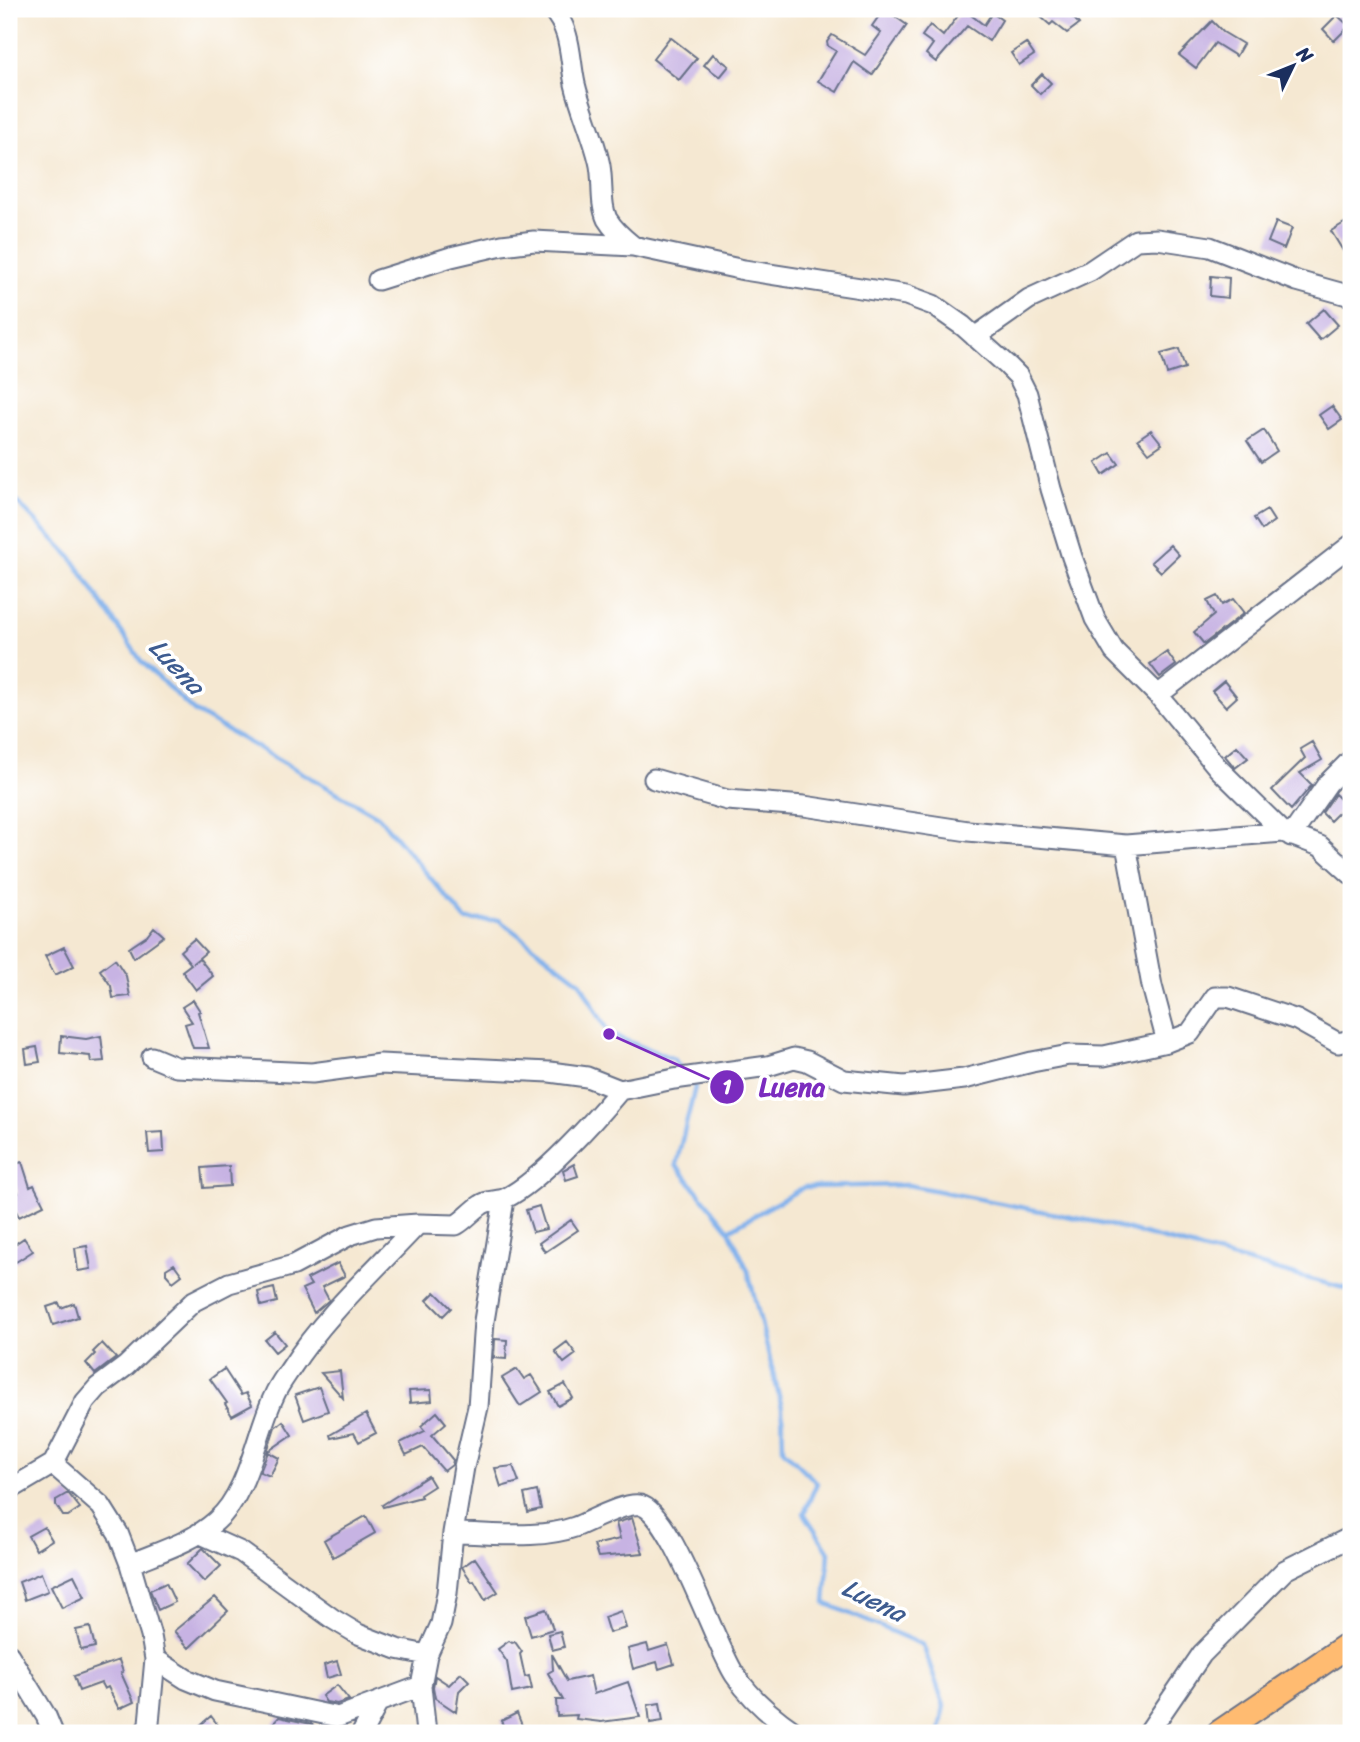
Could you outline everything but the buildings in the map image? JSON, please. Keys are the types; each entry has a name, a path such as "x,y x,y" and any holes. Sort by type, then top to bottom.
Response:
{"main road":[{"path":"1219,1733 1351,1643"}],"street":[{"path":"552,9 563,20 568,38 580,104 599,158 608,221 632,246"},
{"path":"596,244 608,221"},
{"path":"975,337 1043,291 1090,271 1136,240 1157,239 1210,247 1297,281 1351,296"},
{"path":"378,280 451,257 534,241 632,246 744,270 906,295 933,304 1018,376 1027,394 1051,489 1095,619 1114,651 1158,695 1218,768 1287,834 1320,846 1351,874"},
{"path":"1158,695 1351,545"},
{"path":"654,779 727,800 804,806 968,831 1126,845 1287,834 1328,783 1351,760"},
{"path":"1126,845 1152,986 1167,1042"},
{"path":"152,1057 176,1067 312,1073 380,1063 550,1072 587,1077 620,1090 674,1079 768,1066 794,1058 807,1061 844,1080 904,1086 964,1079 1069,1055 1104,1056 1167,1042 1190,1033 1215,997 1228,997 1297,1020 1338,1043 1351,1040"},
{"path":"9,1490 53,1464 85,1402 98,1387 126,1366 194,1301 229,1283 294,1265 350,1235 376,1227 456,1225 488,1201 505,1200 544,1170 620,1090"},
{"path":"426,1733 421,1686 427,1655 442,1624 453,1533 478,1407 484,1321 505,1200"},
{"path":"130,1564 199,1533 217,1521 230,1505 248,1468 274,1396 292,1366 323,1324 418,1224"},
{"path":"53,1464 101,1506 118,1533 130,1564 155,1659 149,1723 145,1733"},
{"path":"453,1533 536,1534 572,1528 622,1507 637,1504 648,1508 684,1564 733,1672 750,1696 796,1733"},
{"path":"199,1533 241,1552 358,1634 397,1649 427,1655"},
{"path":"1148,1733 1202,1654 1285,1570 1351,1537"},
{"path":"9,1655 46,1716 53,1733"},
{"path":"155,1659 186,1679 215,1691 338,1717 421,1686"},
{"path":"362,1733 378,1703"}],"waterway":[{"name":"Luena","path":"9,494 71,557 141,661 195,712 378,816 466,920 499,920 580,982 609,1034 674,1059 684,1073"},
{"name":"Luena","path":"692,1083 695,1087 676,1165 729,1230 748,1271 782,1408 783,1449 817,1483 804,1513 829,1552 825,1603 923,1645 944,1706 940,1733"},
{"path":"729,1230 804,1187 908,1185 1102,1223 1351,1290"}],"place":[{"name":"Luena","path":"609,1034"}]}
